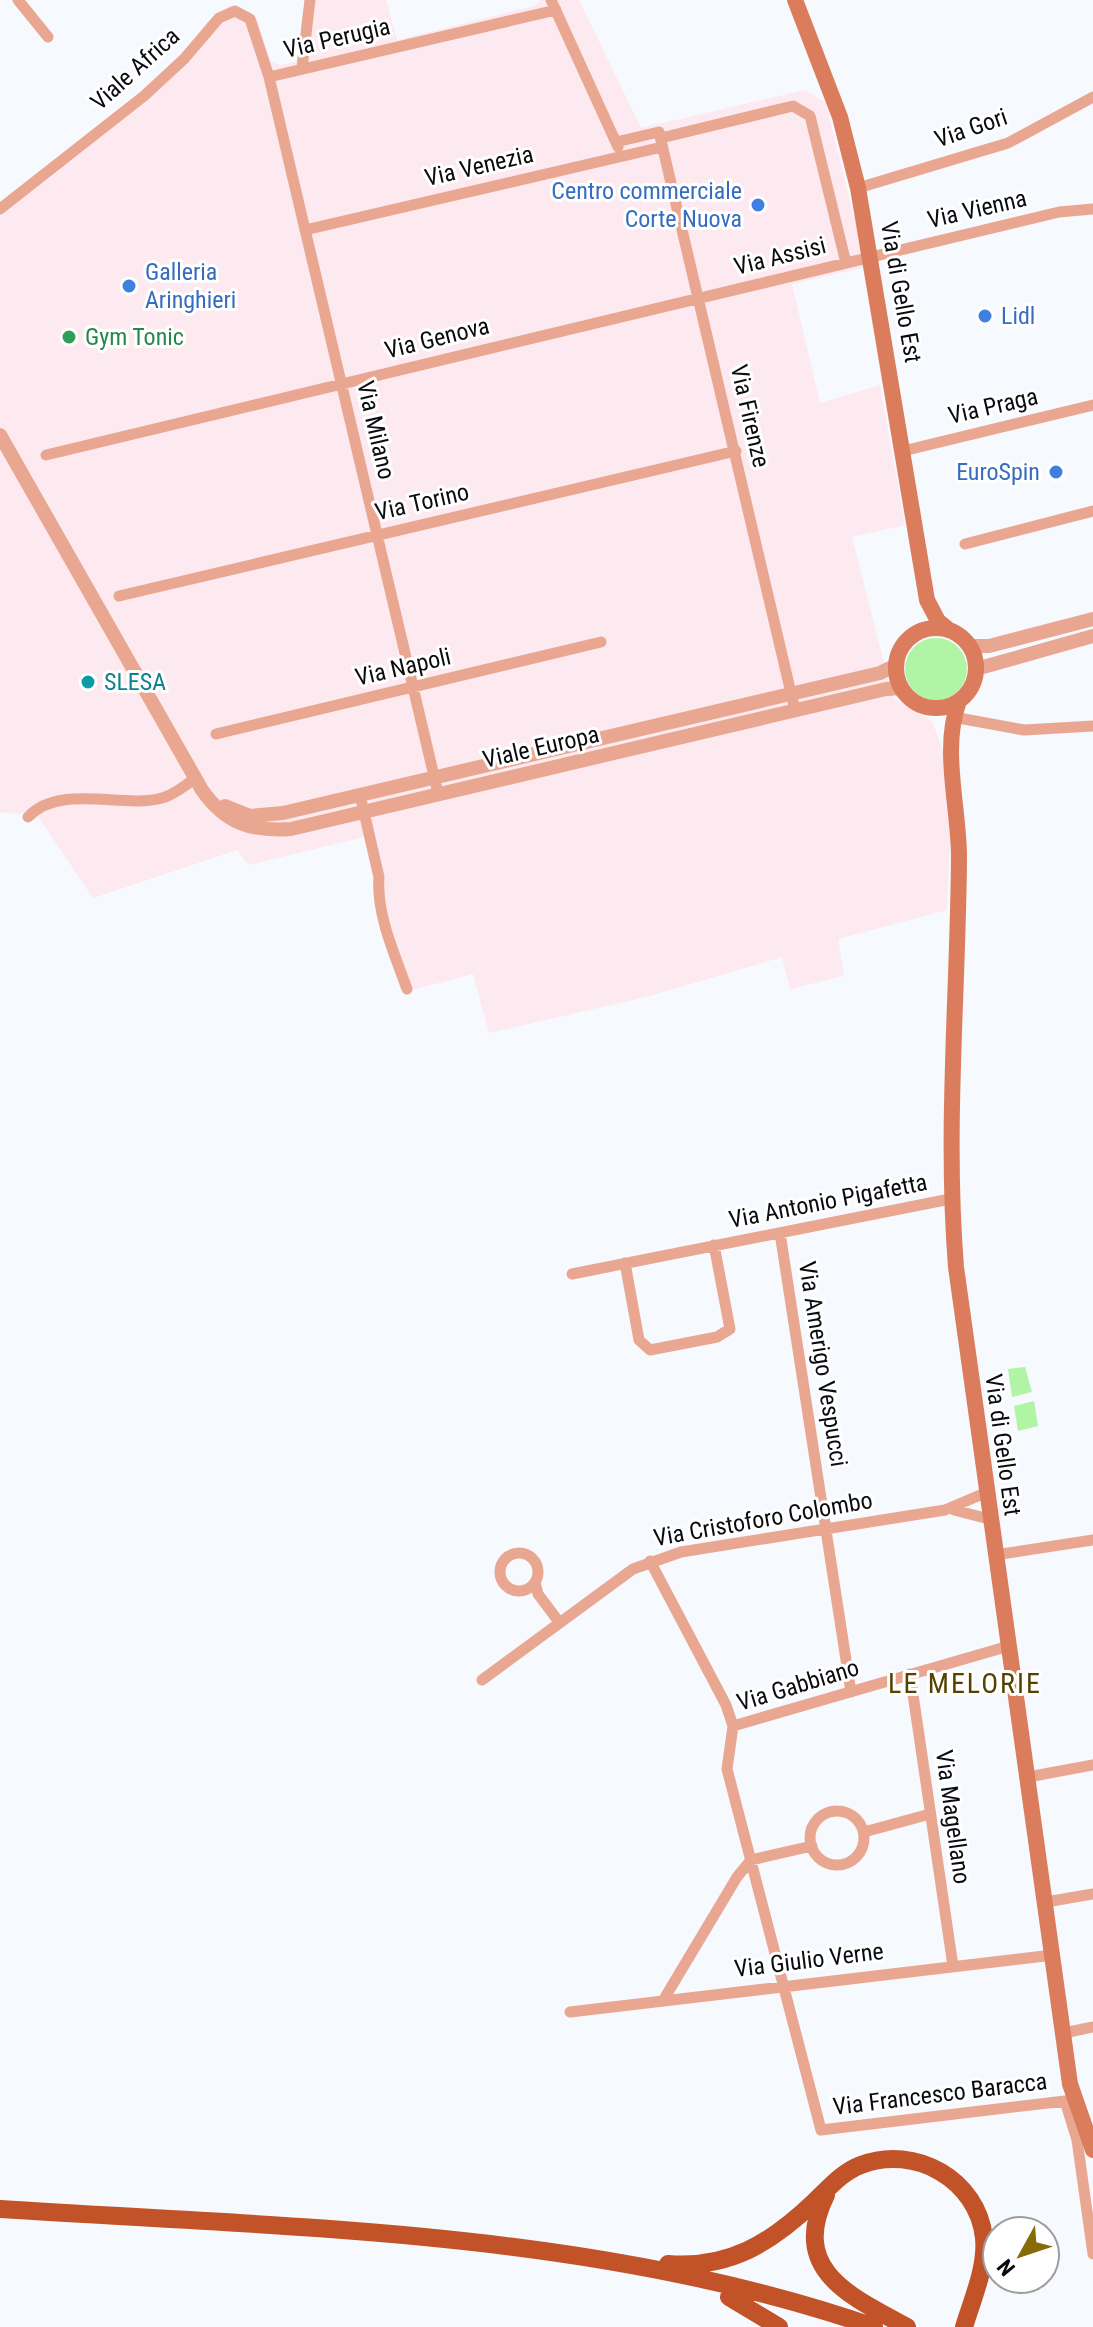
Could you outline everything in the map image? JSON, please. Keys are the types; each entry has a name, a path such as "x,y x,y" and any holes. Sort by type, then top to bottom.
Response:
{"highway":[{"path":"618,2263 686,2265 740,2256 784,2231 830,2187 861,2165 894,2158 929,2165 962,2189 975,2208 984,2239 980,2270 964,2327"},
{"path":"830,2187 816,2218 814,2242 826,2274 845,2291 907,2327"},
{"path":"0,2209 408,2237 618,2263 720,2283 838,2322"},
{"path":"0,2221 473,2255 625,2276 874,2327"},
{"path":"729,2297 779,2327"}],"main road":[{"name":"Via di Gello Est","path":"795,0 840,117 858,188 872,257 927,600 938,621 949,630"},
{"path":"913,636 933,628 949,630 970,646 976,669 970,689 944,711 902,688 896,665 902,647 923,620 927,600"},
{"name":"Via di Gello Est","path":"944,711 957,798 959,861 950,1199 958,1290 1074,2100 1093,2150"}],"street":[{"path":"18,0 48,37"},
{"path":"302,68 310,0"},
{"path":"553,5 621,156"},
{"name":"Via Perugia","path":"269,77 553,5"},
{"name":"Viale Africa","path":"0,209 164,79 224,14 239,12 253,24 269,77"},
{"name":"Via Milano","path":"269,77 438,793"},
{"name":"Via Gori","path":"858,188 1008,143 1093,97"},
{"name":"Via Venezia","path":"305,230 621,156 661,139 793,106 803,109 810,116 846,263"},
{"name":"Via Venezia","path":"616,142 661,139"},
{"name":"Via Firenze","path":"661,139 795,710"},
{"name":"Via Vienna","path":"872,257 1059,212 1093,209"},
{"name":"Via Assisi","path":"699,298 872,257"},
{"name":"Via Genova","path":"46,455 699,298"},
{"name":"Via Praga","path":"903,451 1093,405"},
{"name":"Viale Europa","path":"2,446 198,784 226,817 253,829 291,829 795,710 902,688"},
{"name":"Via Torino","path":"119,596 736,451"},
{"path":"965,544 1093,511"},
{"path":"970,646 989,646 1093,619"},
{"path":"976,669 1093,636"},
{"name":"Via Napoli","path":"216,734 601,642"},
{"name":"Viale Europa","path":"198,784 236,812 256,816 360,795 791,694 880,673 896,665"},
{"path":"944,711 1024,730 1093,726"},
{"path":"28,817 35,810 62,802 163,798 198,784"},
{"path":"360,795 388,932 407,989"},
{"name":"Via Antonio Pigafetta","path":"572,1274 950,1199"},
{"name":"Via Amerigo Vespucci","path":"780,1233 851,1692"},
{"name":"Via Antonio Pigafetta","path":"625,1263 639,1340 650,1350 722,1335 730,1329 714,1245"},
{"name":"Via Cristoforo Colombo","path":"482,1680 633,1569 650,1561 681,1552 945,1510 985,1493"},
{"name":"Via Cristoforo Colombo","path":"945,1510 989,1519"},
{"path":"995,1555 1093,1540"},
{"path":"650,1561 718,1688 733,1726"},
{"path":"530,1586 559,1622"},
{"name":"Via Gabbiano","path":"751,1860 727,1769 733,1726 1009,1646"},
{"name":"Via Magellano","path":"910,1674 953,1966"},
{"path":"1028,1777 1093,1765"},
{"path":"850,1813 859,1820 864,1832 862,1851 854,1859 825,1864 812,1846 811,1827 819,1819 850,1813"},
{"path":"864,1832 930,1814"},
{"path":"664,1999 737,1877 751,1860 812,1846"},
{"path":"751,1860 784,1985"},
{"path":"1046,1902 1093,1894"},
{"name":"Via Giulio Verne","path":"570,2012 1053,1955"},
{"name":"Via Francesco Baracca","path":"784,1985 821,2130 1065,2101 1077,2140 1093,2254"},
{"path":"1064,2033 1093,2027"}],"shaded area":[{"path":"305,0 386,0 397,40 534,6 540,0 579,0 641,128 805,90 826,103 866,267 792,284 820,403 880,385 905,525 852,537 893,698 932,721 942,748 951,819 947,910 838,939 844,976 790,989 782,957 650,996 489,1033 473,974 408,991 387,941 364,837 249,865 237,850 93,898 37,815 30,810 19,814 0,812 0,202 140,92 182,53 210,19 230,5 251,13 257,19 271,62 281,65 296,62"}],"green space":[{"path":"936,638 948,640 958,647 965,657 965,681 958,691 948,698 936,700 924,698 914,691 907,681 905,669 907,657 914,647 924,640"},
{"path":"1025,1367 1032,1392 1012,1397 1008,1369"},
{"path":"1034,1401 1038,1426 1018,1431 1014,1406"}],"place":[{"name":"Centro commerciale Corte Nuova","path":"758,205"},
{"name":"Galleria Aringhieri","path":"129,286"},
{"name":"Lidl","path":"985,316"},
{"name":"Gym Tonic","path":"69,337"},
{"name":"EuroSpin","path":"1056,472"},
{"name":"SLESA","path":"88,682"}],"district":[{"name":"LE MELORIE","path":"965,1683"}]}
